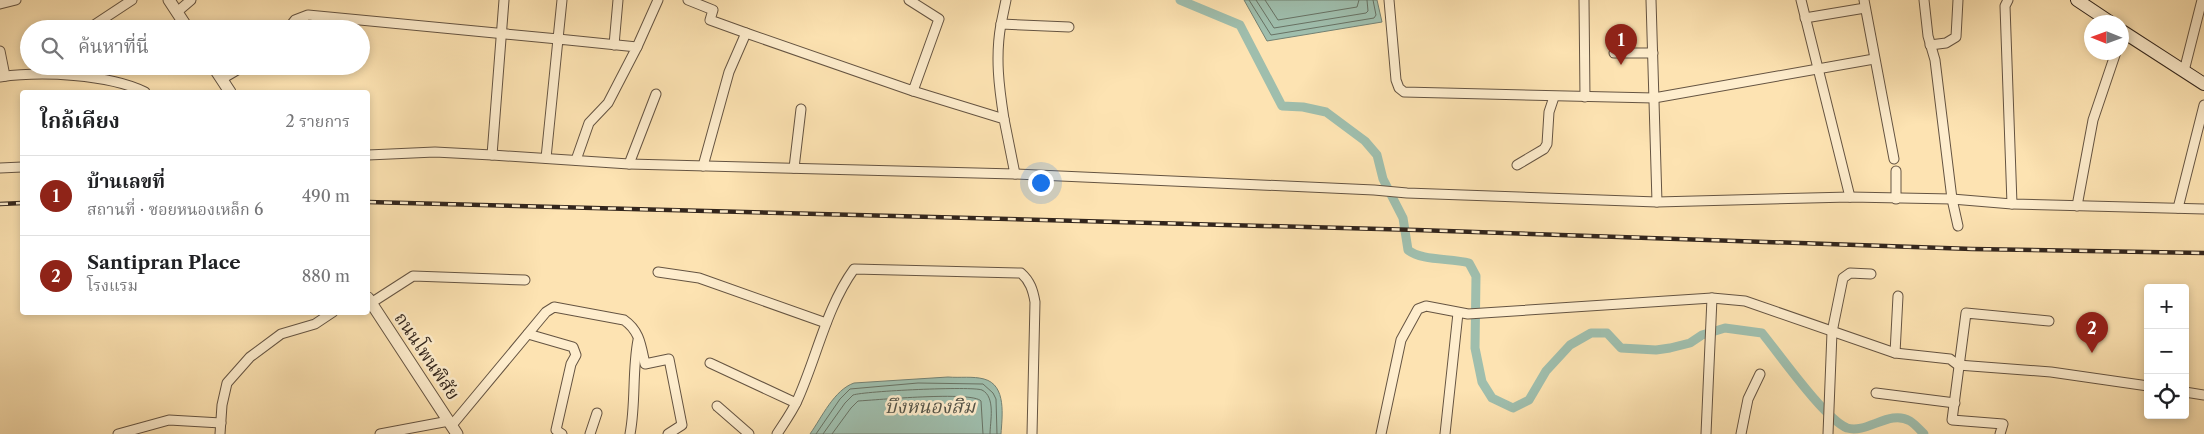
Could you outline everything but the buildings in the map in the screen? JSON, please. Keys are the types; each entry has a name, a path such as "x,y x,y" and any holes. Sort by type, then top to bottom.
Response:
{"main road":[{"path":"2077,0 2100,15"},
{"path":"2129,37 2204,84"}],"street":[{"path":"0,4 16,0"},
{"path":"102,20 132,0"},
{"path":"169,0 182,20"},
{"path":"177,12 191,0"},
{"path":"492,155 504,0"},
{"path":"546,158 562,0"},
{"path":"614,45 618,0"},
{"path":"576,160 590,123 608,103 637,47 658,0"},
{"path":"688,0 714,10 710,20 913,91 1004,119"},
{"path":"909,0 939,19 913,91"},
{"path":"1006,0 997,61 1004,119 1015,174"},
{"path":"1389,0 1396,80 1401,90 1408,92 1654,98 1874,59"},
{"path":"1584,0 1585,97"},
{"path":"1651,0 1657,202"},
{"path":"1801,0 1850,197"},
{"path":"1924,0 1930,45 1935,60 1958,226"},
{"path":"1930,45 1950,42 1956,37 1958,0"},
{"path":"2008,0 2005,6 2012,204"},
{"path":"2184,71 2202,0"},
{"path":"1805,18 1865,4 1894,159"},
{"path":"295,20 308,15 362,20"},
{"path":"370,21 637,47"},
{"path":"1001,24 1069,27"},
{"path":"704,166 728,72 746,33"},
{"path":"0,51 2,76 56,75 109,79 139,90"},
{"path":"1614,53 1653,53"},
{"path":"2078,206 2093,120 2113,60"},
{"path":"219,75 229,90"},
{"path":"222,79 229,75"},
{"path":"629,164 656,94"},
{"path":"1517,165 1544,149 1547,144 1549,112 1554,97"},
{"path":"2178,208 2204,105"},
{"path":"794,168 801,109"},
{"path":"370,155 435,152 629,164 1015,174 1407,193 1657,202 1850,197 2012,204 2204,209"},
{"path":"0,168 20,168"},
{"path":"1896,171 1896,199"},
{"path":"777,434 796,403 826,322 845,281 854,269 1021,273 1033,290 1035,302 1032,434"},
{"path":"658,272 699,278 826,322"},
{"path":"1828,434 1832,332 1843,278 1850,273 1870,274"},
{"path":"370,299 413,276 524,280"},
{"path":"1895,353 1898,296"},
{"path":"1706,434 1712,298"},
{"path":"1381,434 1401,340 1418,309 1426,306 1468,314 1712,298 1745,302 1895,353 1950,359 1958,364 2051,372 2144,385"},
{"name":"ถนนโพนพิสัย","path":"370,302 453,427"},
{"path":"380,434 453,427 546,312 554,307 624,320 639,335 645,364 669,359 682,425 668,434"},
{"path":"1445,434 1458,313"},
{"path":"2000,434 2003,424 1952,420 1966,313 2048,321"},
{"path":"220,434 222,405 227,383 250,357 281,334 315,324 328,315"},
{"path":"528,334 572,347 575,351 576,355 571,364 556,430 562,434"},
{"path":"630,434 634,414 634,361 639,335"},
{"path":"710,363 796,403"},
{"path":"1741,434 1748,399 1760,374"},
{"path":"1876,392 1955,403"},
{"path":"2189,393 2204,395"},
{"path":"717,406 749,434"},
{"path":"590,434 597,413"},
{"path":"118,434 169,420 221,423"}],"water":[{"path":"1244,0 1377,0 1382,22 1267,41"},
{"name":"บึงหนองสิม","path":"948,377 984,379 991,382 997,388 1002,402 1001,434 810,434 834,398 854,383"}],"waterway":[{"path":"1180,0 1240,25 1282,106 1303,107 1326,112 1365,141 1377,155 1383,179 1403,218 1408,250 1428,258 1469,263 1476,276 1475,348 1482,382 1492,398 1513,408 1529,400 1546,371 1570,345 1591,333 1607,333 1621,348 1656,350 1690,343 1702,335 1725,328 1762,333 1815,399 1837,422 1847,428 1862,428 1887,420 1902,418 1912,422 1924,434"}],"railway":[{"path":"370,202 1417,230 1972,249 2204,253"},
{"path":"0,204 20,203"}],"place":[{"name":"บ้านเลขที่","path":"1621,65"},
{"name":"Santipran Place","path":"2092,353"}]}
